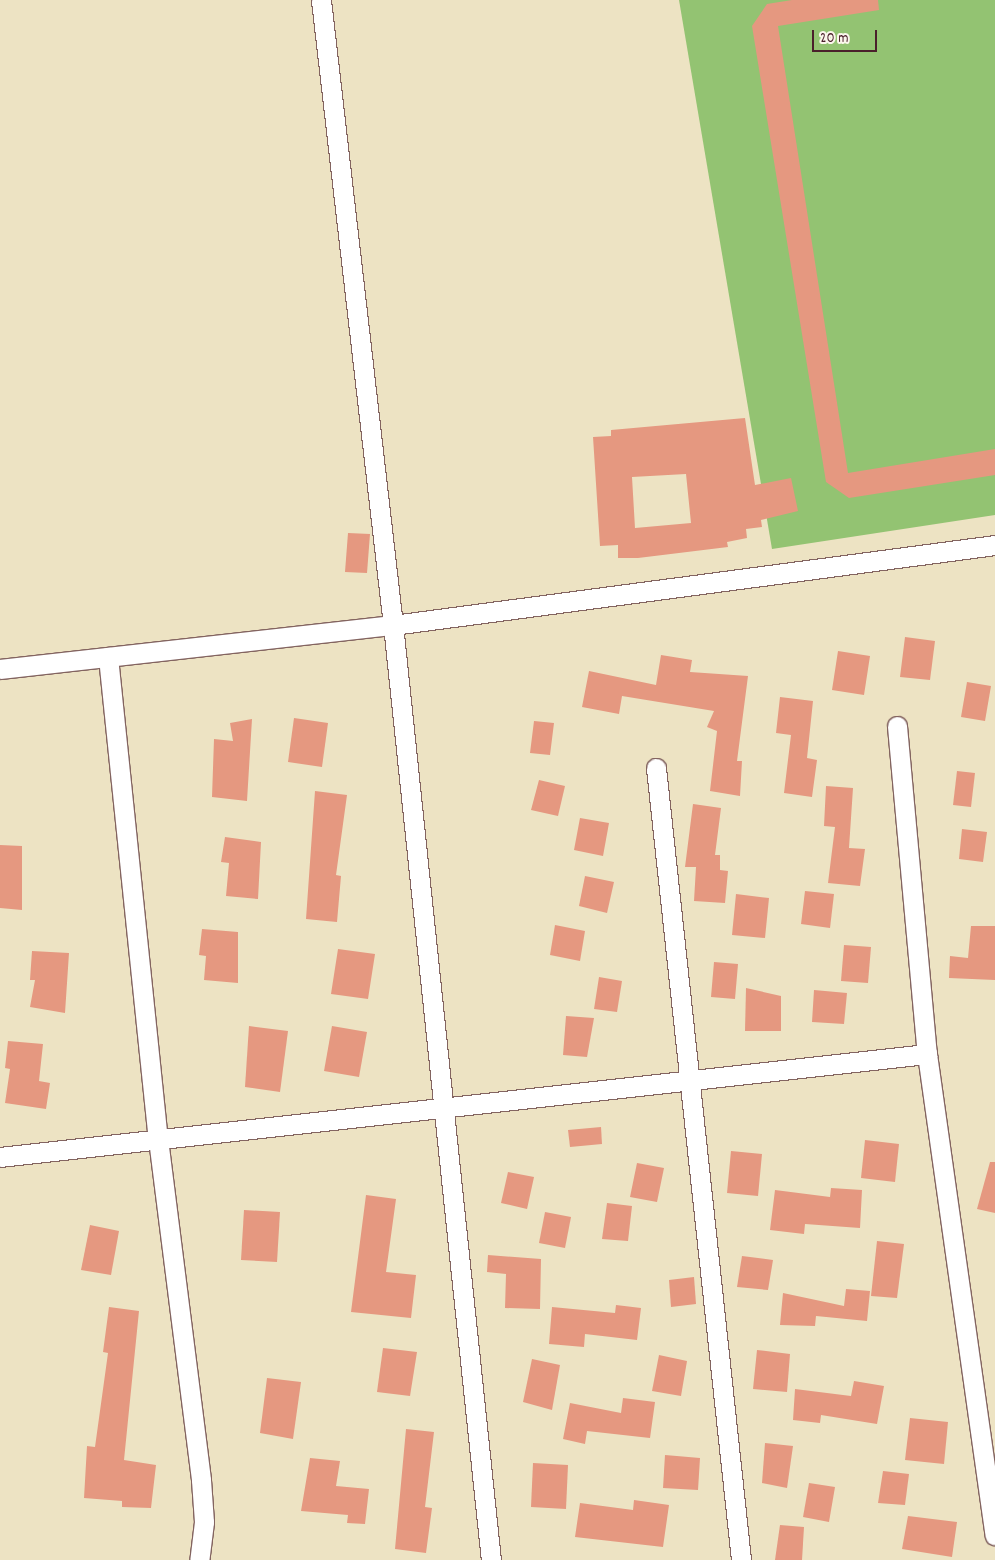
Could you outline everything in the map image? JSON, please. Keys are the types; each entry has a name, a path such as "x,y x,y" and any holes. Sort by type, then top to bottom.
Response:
{"street":[{"path":"321,0 393,625 490,1560"},
{"path":"0,669 393,625 995,545"},
{"path":"108,657 158,1139 201,1480 204,1522 200,1560"},
{"path":"897,726 927,1054 995,1535"},
{"path":"656,768 687,1080 740,1560"},
{"path":"0,1157 927,1054"}],"green space":[{"path":"679,0 995,0 995,515 772,549"}],"building":[{"path":"792,0 878,0 879,10 778,26 848,473 995,449 995,475 849,498 826,482 752,26 767,4"},
{"path":"745,418 755,485 791,478 798,511 761,520 762,527 746,529 747,538 727,542 728,547 638,558 618,558 618,545 600,546 593,437 611,436 611,430","holes":["686,474 691,523 635,528 632,477"]},
{"path":"348,533 370,534 367,573 345,572"},
{"path":"905,637 935,641 930,680 900,677"},
{"path":"838,651 870,656 864,695 832,690"},
{"path":"661,655 692,660 690,672 748,676 737,761 742,761 740,796 710,791 717,731 707,727 714,711 622,696 619,714 582,707 589,671 656,685"},
{"path":"967,682 991,686 985,721 961,717"},
{"path":"780,697 813,701 807,758 817,760 812,797 784,793 791,735 776,733"},
{"path":"294,718 328,723 322,767 288,762"},
{"path":"252,719 247,801 212,797 214,739 233,741 230,723"},
{"path":"534,721 554,723 550,755 530,753"},
{"path":"957,771 975,773 971,807 953,805"},
{"path":"539,780 565,786 558,816 531,810"},
{"path":"826,786 853,788 849,848 865,849 860,886 828,883 835,827 824,826"},
{"path":"315,791 347,795 336,875 341,876 337,922 306,919"},
{"path":"693,804 721,808 715,855 720,855 720,870 728,871 725,903 694,901 696,867 685,867"},
{"path":"580,818 609,823 603,856 574,850"},
{"path":"962,829 987,832 983,862 959,859"},
{"path":"225,837 261,842 258,899 226,896 229,863 221,862"},
{"path":"0,845 22,846 22,910 0,908"},
{"path":"585,876 614,882 607,913 579,906"},
{"path":"805,891 834,894 830,928 801,924"},
{"path":"736,894 769,898 765,938 732,935"},
{"path":"555,925 585,931 580,961 550,955"},
{"path":"971,926 995,926 995,980 949,978 950,956 968,958"},
{"path":"202,929 238,932 238,983 204,980 206,956 199,955"},
{"path":"844,945 871,947 868,983 841,981"},
{"path":"338,949 375,954 368,999 331,994"},
{"path":"32,951 69,953 65,1013 30,1007 35,980 30,980"},
{"path":"714,962 738,964 735,999 711,997"},
{"path":"599,977 622,981 617,1012 594,1009"},
{"path":"746,988 781,996 781,1031 745,1031"},
{"path":"814,990 847,993 844,1024 812,1022"},
{"path":"566,1016 594,1018 587,1057 563,1055"},
{"path":"249,1026 288,1031 280,1092 245,1087"},
{"path":"332,1026 367,1032 359,1077 324,1071"},
{"path":"8,1041 43,1044 39,1081 50,1083 46,1109 5,1103 10,1069 5,1068"},
{"path":"601,1127 602,1144 570,1147 568,1130"},
{"path":"865,1140 899,1144 895,1182 861,1178"},
{"path":"731,1151 762,1154 758,1196 727,1193"},
{"path":"990,1162 995,1162 995,1213 977,1209"},
{"path":"637,1163 664,1168 657,1202 630,1197"},
{"path":"508,1172 534,1177 527,1209 501,1203"},
{"path":"831,1188 862,1190 860,1228 805,1224 804,1234 770,1230 775,1190 830,1197"},
{"path":"366,1195 396,1199 386,1272 416,1275 411,1318 351,1312"},
{"path":"607,1203 632,1206 628,1241 602,1239"},
{"path":"244,1210 280,1212 277,1262 241,1260"},
{"path":"545,1212 571,1217 565,1248 539,1243"},
{"path":"90,1225 119,1231 111,1275 81,1270"},
{"path":"877,1241 904,1244 897,1298 871,1296"},
{"path":"488,1255 541,1259 540,1309 505,1308 506,1274 487,1272"},
{"path":"742,1256 773,1260 768,1290 737,1287"},
{"path":"694,1277 696,1304 671,1307 669,1280"},
{"path":"846,1289 870,1291 867,1321 816,1316 815,1326 780,1325 783,1293 844,1306"},
{"path":"616,1305 641,1308 637,1340 585,1334 584,1347 549,1344 552,1307 615,1313"},
{"path":"109,1307 139,1311 124,1460 156,1465 151,1508 122,1507 122,1501 84,1498 87,1446 95,1447 108,1353 103,1352"},
{"path":"383,1348 417,1352 410,1396 377,1392"},
{"path":"757,1350 790,1354 787,1392 753,1389"},
{"path":"659,1355 687,1361 681,1396 652,1391"},
{"path":"532,1359 560,1365 552,1410 523,1402"},
{"path":"267,1378 301,1382 293,1439 260,1433"},
{"path":"854,1381 884,1386 877,1424 821,1415 820,1423 793,1420 795,1389 851,1396"},
{"path":"623,1398 655,1402 650,1438 587,1431 585,1444 563,1439 570,1403 621,1413"},
{"path":"910,1418 948,1422 944,1464 905,1460"},
{"path":"406,1429 434,1432 425,1507 432,1508 426,1553 395,1549"},
{"path":"765,1443 793,1446 787,1488 762,1483"},
{"path":"665,1455 700,1458 698,1490 663,1488"},
{"path":"310,1458 340,1461 336,1486 369,1489 365,1524 347,1523 348,1515 301,1511"},
{"path":"533,1463 568,1465 566,1509 531,1507"},
{"path":"883,1471 909,1474 905,1505 878,1503"},
{"path":"809,1483 835,1487 829,1522 803,1517"},
{"path":"634,1500 669,1505 663,1547 575,1537 580,1503 633,1510"},
{"path":"908,1516 957,1522 952,1557 902,1549"},
{"path":"780,1525 804,1527 802,1560 775,1560"}]}
